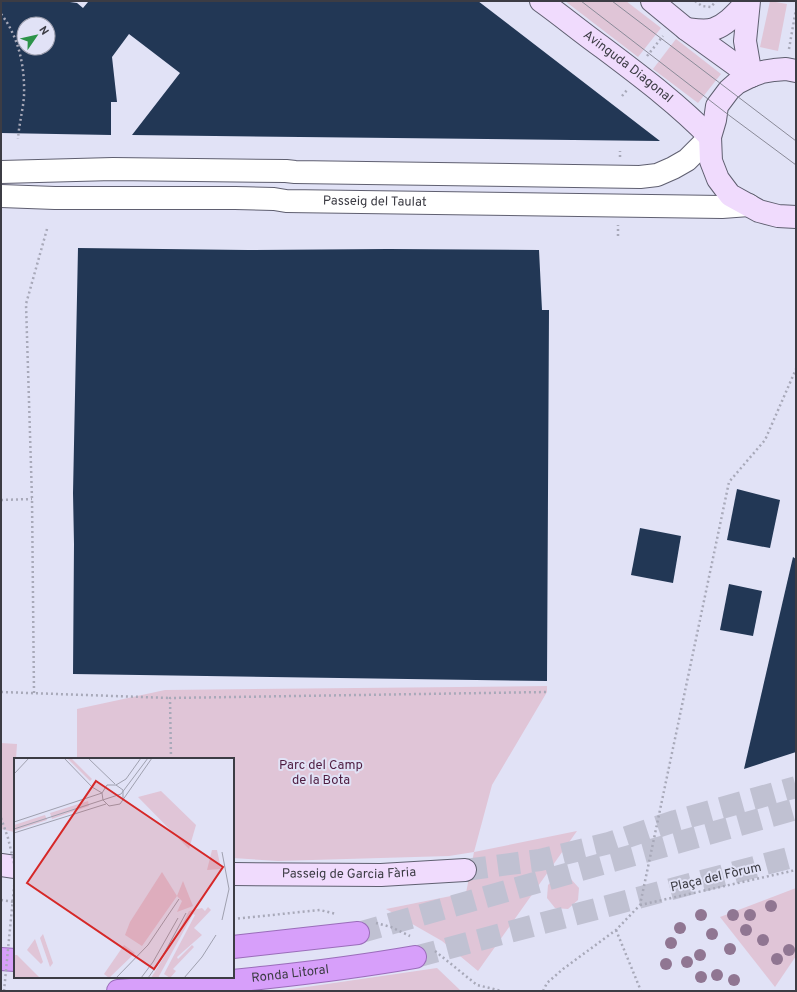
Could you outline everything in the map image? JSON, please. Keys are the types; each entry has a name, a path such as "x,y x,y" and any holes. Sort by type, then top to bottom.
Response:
{"highway":[{"path":"234,947 358,933"},
{"name":"Ronda Litoral","path":"118,991 308,973 415,957"},
{"path":"1,959 14,960"}],"main road":[{"name":"Avinguda Diagonal","path":"541,1 634,70 680,108 710,137"},
{"path":"652,1 686,30 752,76"},
{"path":"748,1 745,41 752,76"},
{"path":"686,30 714,30 727,23 748,1"},
{"path":"794,216 778,216 759,211 730,195 718,179 711,161 710,137 717,106 737,84 762,72 774,70 796,71"},
{"path":"1,865 14,867"},
{"name":"Passeig de Garcia Fària","path":"234,874 382,875 465,870"}],"street":[{"path":"1,172 113,169 640,176 658,175 673,168 687,160 710,137"},
{"name":"Passeig del Taulat","path":"1,196 55,198 235,198 294,201 722,207 749,205"}],"path":[{"path":"695,1 702,6 711,7 716,1"},
{"path":"789,50 796,9"},
{"path":"1,14 15,38 23,63 24,96 18,138"},
{"name":"Avinguda Diagonal","path":"646,57 665,34"},
{"path":"618,224 618,236"},
{"path":"34,693 32,499 26,304 47,229"},
{"path":"543,991 547,983 616,930 640,905 729,482 765,440 796,368"},
{"path":"1,500 32,499"},
{"path":"1,692 170,698 547,692"},
{"path":"170,698 171,758"},
{"path":"1,818 14,863"},
{"name":"Plaça del Fòrum","path":"640,905 796,870"},
{"path":"4,991 14,887"},
{"path":"1,900 14,902"},
{"path":"616,930 641,991"}],"green space":[{"path":"565,1 626,1 661,28 638,57"},
{"path":"770,1 787,4 778,51 760,47"},
{"path":"676,39 721,74 698,103 653,69"},
{"name":"Parc del Camp de la Bota","path":"547,686 547,692 492,785 474,852 449,856 278,861 234,858 234,758 77,758 77,709 165,690"},
{"path":"1,743 17,744 16,758 14,758 14,832 1,829"},
{"path":"577,831 478,971 442,941 386,909 466,893 474,852"},
{"path":"557,877 570,878 579,888 578,900 568,909 555,908 547,898 548,885"},
{"path":"796,888 796,956 775,987 720,917"},
{"path":"437,968 461,991 279,991"}],"building":[{"path":"1,1 63,1 77,3 83,8 88,2 86,1 478,1 660,141 132,135 180,73 129,34 112,57 117,102 111,102 111,135 1,133"},
{"path":"78,248 248,250 539,250 542,310 549,310 547,681 73,674 73,493"},
{"path":"737,489 780,500 770,548 727,540"},
{"path":"640,528 681,536 673,583 631,575"},
{"path":"793,557 796,559 796,752 744,769"},
{"path":"729,584 762,591 753,636 720,630"}],"tunnel":[{"path":"465,870 540,860 609,843 675,821 796,787"},
{"path":"358,933 796,809"},
{"path":"415,957 796,856"}],"tram line":[{"path":"581,1 796,165"},
{"path":"612,1 796,141"}]}
